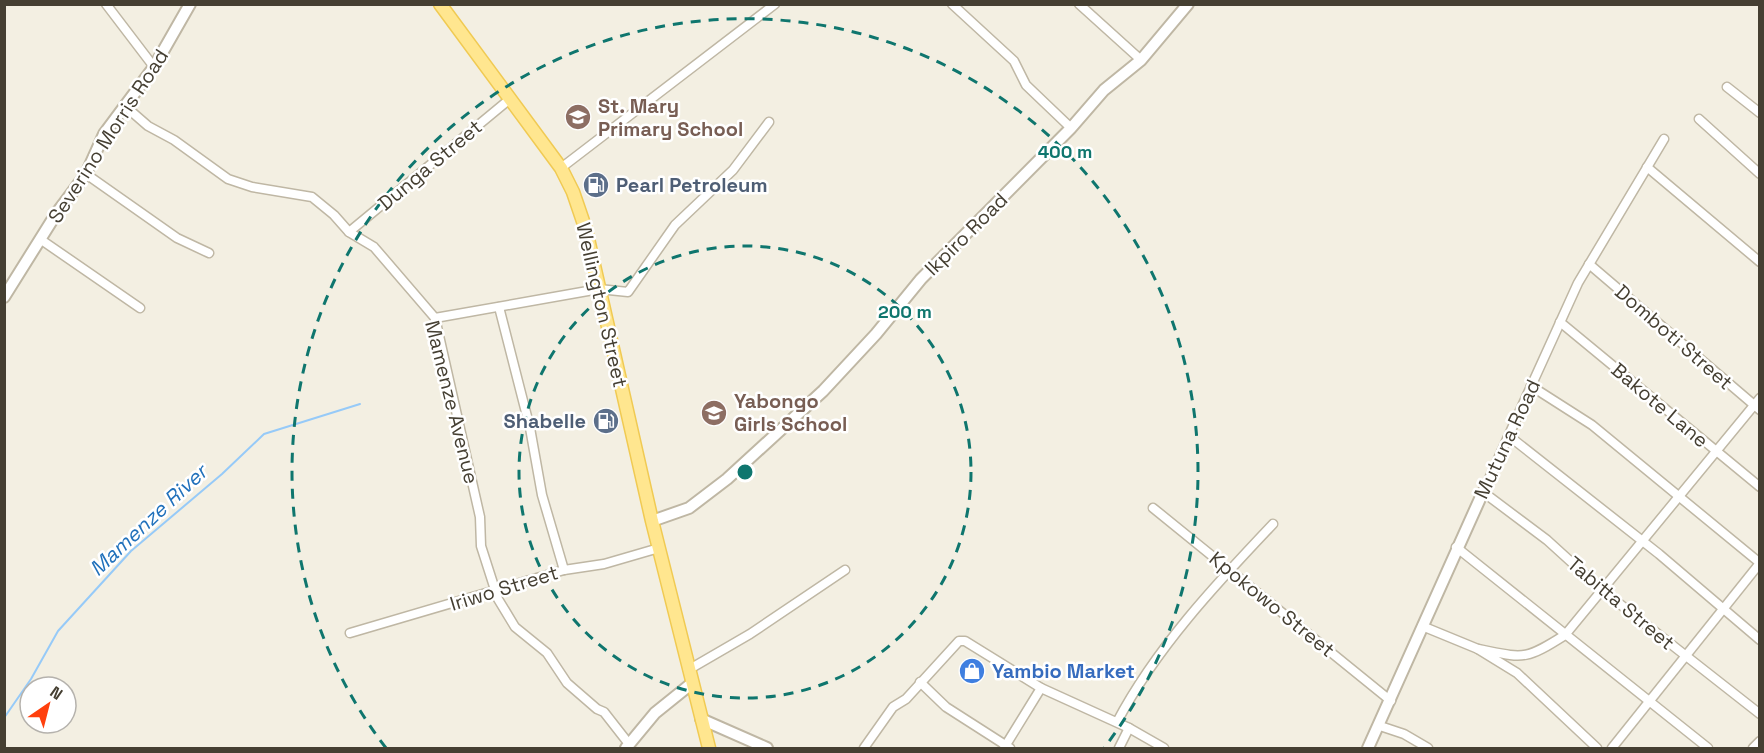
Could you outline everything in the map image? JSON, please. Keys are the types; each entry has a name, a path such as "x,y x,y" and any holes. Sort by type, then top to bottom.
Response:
{"main road":[{"name":"Wellington Street","path":"440,4 561,168 573,192 586,230 652,521 691,684 709,748"}],"street":[{"path":"106,4 154,67"},
{"name":"Severino Morris Road","path":"4,297 40,239 86,174 104,135 154,67 190,4"},
{"path":"561,168 775,4"},
{"path":"952,4 1014,61 1026,84 1071,128"},
{"path":"1079,4 1141,60"},
{"name":"Ikpiro Road","path":"652,521 689,507 727,479 823,391 921,279 1071,128 1104,90 1141,60 1188,4"},
{"path":"1727,87 1760,113"},
{"name":"Dunga Street","path":"349,232 511,98"},
{"name":"Mamenze Avenue","path":"125,106 148,126 174,140 228,179 252,188 312,196 349,232 374,247 435,318 480,517 481,546 498,599 515,627 547,653 567,683 597,709 604,712 627,746"},
{"path":"1699,119 1760,174"},
{"path":"435,318 599,289 628,292 675,225 733,170 768,122"},
{"name":"Mutuna Road","path":"1368,748 1391,701 1456,547 1560,322 1589,264 1664,139"},
{"path":"1647,167 1760,262"},
{"path":"86,174 177,238 208,253"},
{"path":"40,239 140,308"},
{"name":"Domboti Street","path":"1589,264 1758,404"},
{"path":"499,307 530,428 542,495 564,570"},
{"name":"Bakote Lane","path":"1560,322 1760,487"},
{"path":"1531,386 1592,425 1760,563 1648,700 1612,748"},
{"path":"1478,650 1521,658 1538,652 1565,636 1715,450 1758,404"},
{"path":"1509,436 1642,540 1760,640"},
{"name":"Tabitta Street","path":"1483,492 1547,540 1602,590 1760,714"},
{"name":"Kpokowo Street","path":"1153,508 1391,701"},
{"path":"1117,722 1160,655 1229,570 1273,524"},
{"path":"1456,547 1708,748"},
{"name":"Iriwo Street","path":"350,633 564,570 604,564 659,548"},
{"path":"688,670 750,634 845,570"},
{"path":"1422,626 1478,650 1517,673 1597,748"},
{"path":"864,748 893,707 906,699 959,641 965,640 1041,688 1117,722 1164,748"},
{"path":"920,682 940,702 1006,748 1041,688"},
{"path":"627,746 655,713 691,684"},
{"path":"701,719 767,748"},
{"path":"1380,726 1404,734 1428,748"},
{"path":"1119,748 1129,728"},
{"path":"1753,748 1760,741"}],"waterway":[{"name":"Mamenze River","path":"4,718 31,679 58,631 131,551 222,474 264,434 360,404"}],"place":[{"name":"St. Mary Primary School","path":"578,117"},
{"name":"Pearl Petroleum","path":"596,185"},
{"name":"Yabongo Girls School","path":"714,413"},
{"name":"Shabelle","path":"606,421"},
{"name":"Yambio Market","path":"972,671"}]}
